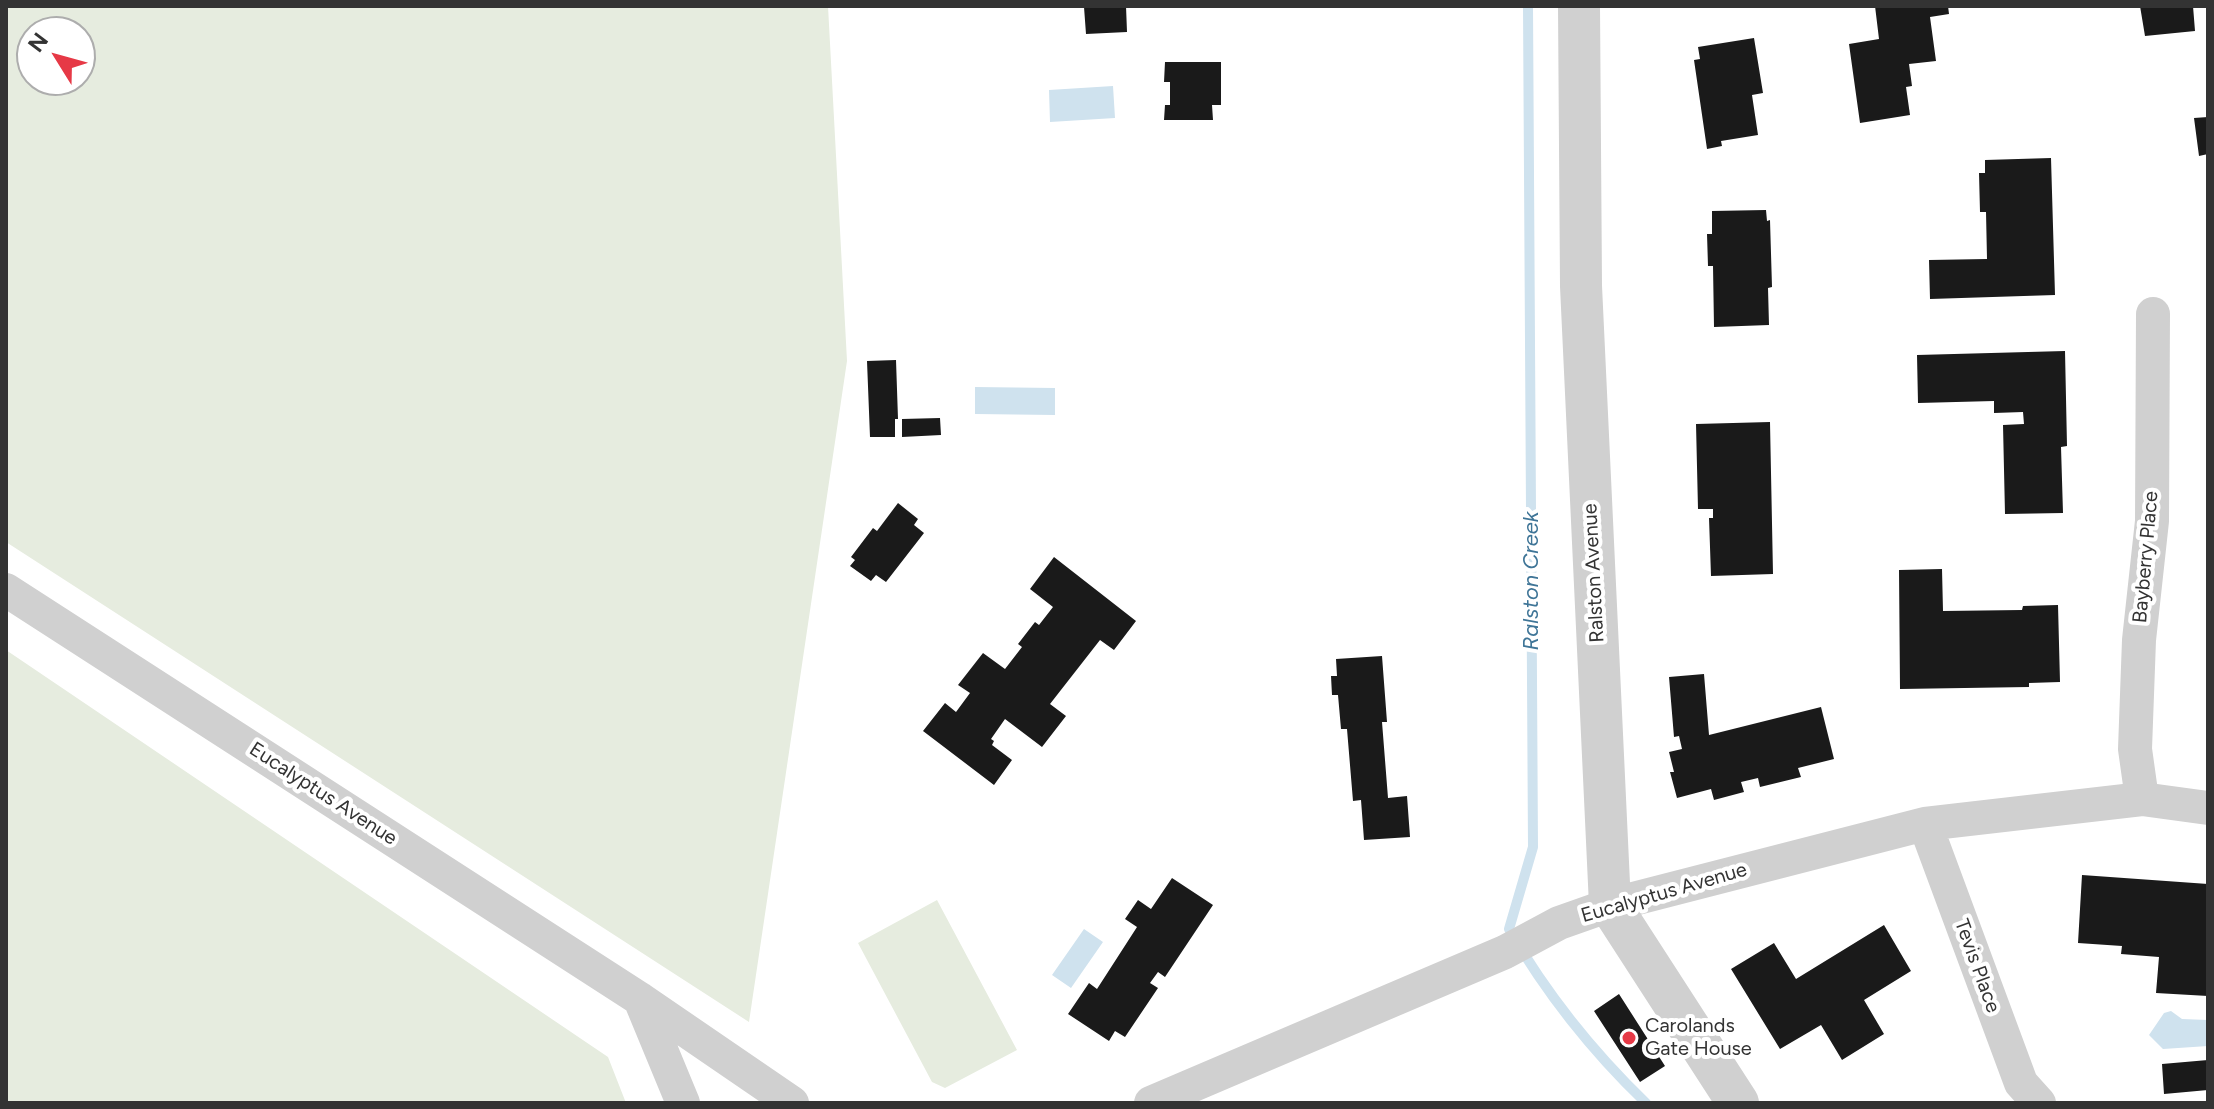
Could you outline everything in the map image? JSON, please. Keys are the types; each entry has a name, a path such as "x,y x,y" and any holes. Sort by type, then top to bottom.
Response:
{"street":[{"name":"Ralston Avenue","path":"1579,6 1581,286 1610,905"},
{"name":"Bayberry Place","path":"2142,799 2135,749 2139,640 2152,521 2153,314"},
{"name":"Eucalyptus Avenue","path":"6,590 640,999 792,1103"},
{"name":"Eucalyptus Avenue","path":"1151,1103 1505,952 1559,923 1610,905 1925,824 2142,799 2208,808"},
{"name":"Tevis Place","path":"1925,824 2021,1083 2039,1103"},
{"path":"1610,905 1738,1103"},
{"path":"640,999 683,1103"}],"shaded area":[{"path":"6,6 828,6 847,361 749,1022 6,542"},
{"path":"6,650 608,1057 626,1103 6,1103"},
{"path":"937,900 1017,1050 945,1088 932,1082 858,943"}],"water":[{"path":"1113,86 1115,118 1050,122 1049,90"},
{"path":"975,387 1055,388 1055,415 975,414"},
{"path":"1084,929 1103,942 1071,988 1052,975"},
{"path":"2171,1011 2182,1019 2208,1020 2208,1046 2163,1049 2149,1035 2164,1013"}],"building":[{"path":"1126,6 1127,32 1086,34 1084,7"},
{"path":"1875,6 1948,6 1949,14 1930,17 1936,61 1909,64 1912,86 1906,87 1910,115 1860,123 1849,44 1879,39"},
{"path":"2140,6 2193,6 2195,31 2145,36"},
{"path":"1754,38 1763,93 1752,95 1758,135 1721,141 1722,146 1707,149 1694,60 1700,59 1698,47"},
{"path":"1165,62 1221,62 1221,105 1212,105 1213,120 1164,120 1165,105 1170,105 1170,82 1164,82"},
{"path":"2208,117 2208,154 2199,156 2194,118"},
{"path":"2051,158 2055,295 1930,299 1929,260 1987,259 1986,212 1980,212 1979,173 1985,173 1985,160"},
{"path":"1766,210 1767,221 1770,220 1772,287 1768,288 1769,325 1714,327 1713,266 1708,266 1707,234 1712,234 1712,211"},
{"path":"2065,351 2067,446 2061,447 2063,513 2005,514 2003,425 2024,424 2023,412 1994,413 1994,401 1918,403 1917,355"},
{"path":"896,360 898,419 895,419 895,437 870,437 867,361"},
{"path":"940,418 941,435 902,437 902,419"},
{"path":"1770,422 1773,574 1711,576 1709,518 1713,518 1713,509 1698,509 1696,424"},
{"path":"898,503 918,519 914,525 924,533 886,582 876,575 871,581 850,566 855,560 851,557 873,528 877,531"},
{"path":"1054,557 1136,621 1114,650 1100,640 1050,704 1066,716 1042,747 1005,719 991,739 994,741 992,745 1012,760 994,785 923,731 945,703 956,712 970,693 958,685 983,653 1005,669 1022,647 1018,644 1035,622 1039,625 1053,607 1030,589"},
{"path":"1942,569 1943,611 2022,610 2023,606 2058,605 2060,682 2029,683 2029,687 1900,689 1899,570"},
{"path":"1382,656 1387,722 1382,722 1388,798 1407,796 1410,837 1364,840 1361,800 1353,801 1347,729 1341,729 1338,695 1332,695 1331,676 1337,676 1336,659"},
{"path":"1704,674 1709,735 1821,707 1834,759 1798,768 1801,777 1760,787 1758,778 1741,782 1744,792 1714,800 1711,789 1677,798 1670,772 1674,772 1669,752 1682,749 1679,736 1674,737 1669,677"},
{"path":"2082,875 2208,884 2208,996 2156,993 2159,957 2121,954 2122,946 2078,943"},
{"path":"1172,878 1213,905 1165,977 1158,972 1150,983 1158,988 1125,1037 1115,1031 1109,1041 1068,1014 1089,983 1097,989 1137,927 1125,919 1138,900 1151,909"},
{"path":"1884,925 1911,971 1864,1000 1884,1034 1842,1060 1821,1025 1780,1049 1731,969 1774,943 1796,979"},
{"name":"Carolands Gate House","path":"1619,994 1665,1066 1640,1082 1594,1011"},
{"path":"2208,1060 2208,1090 2164,1094 2162,1064"}],"waterway":[{"name":"Ralston Creek","path":"1528,6 1533,847 1509,929 1572,1021 1646,1103"}],"place":[{"name":"Carolands Gate House","path":"1629,1038"}]}
